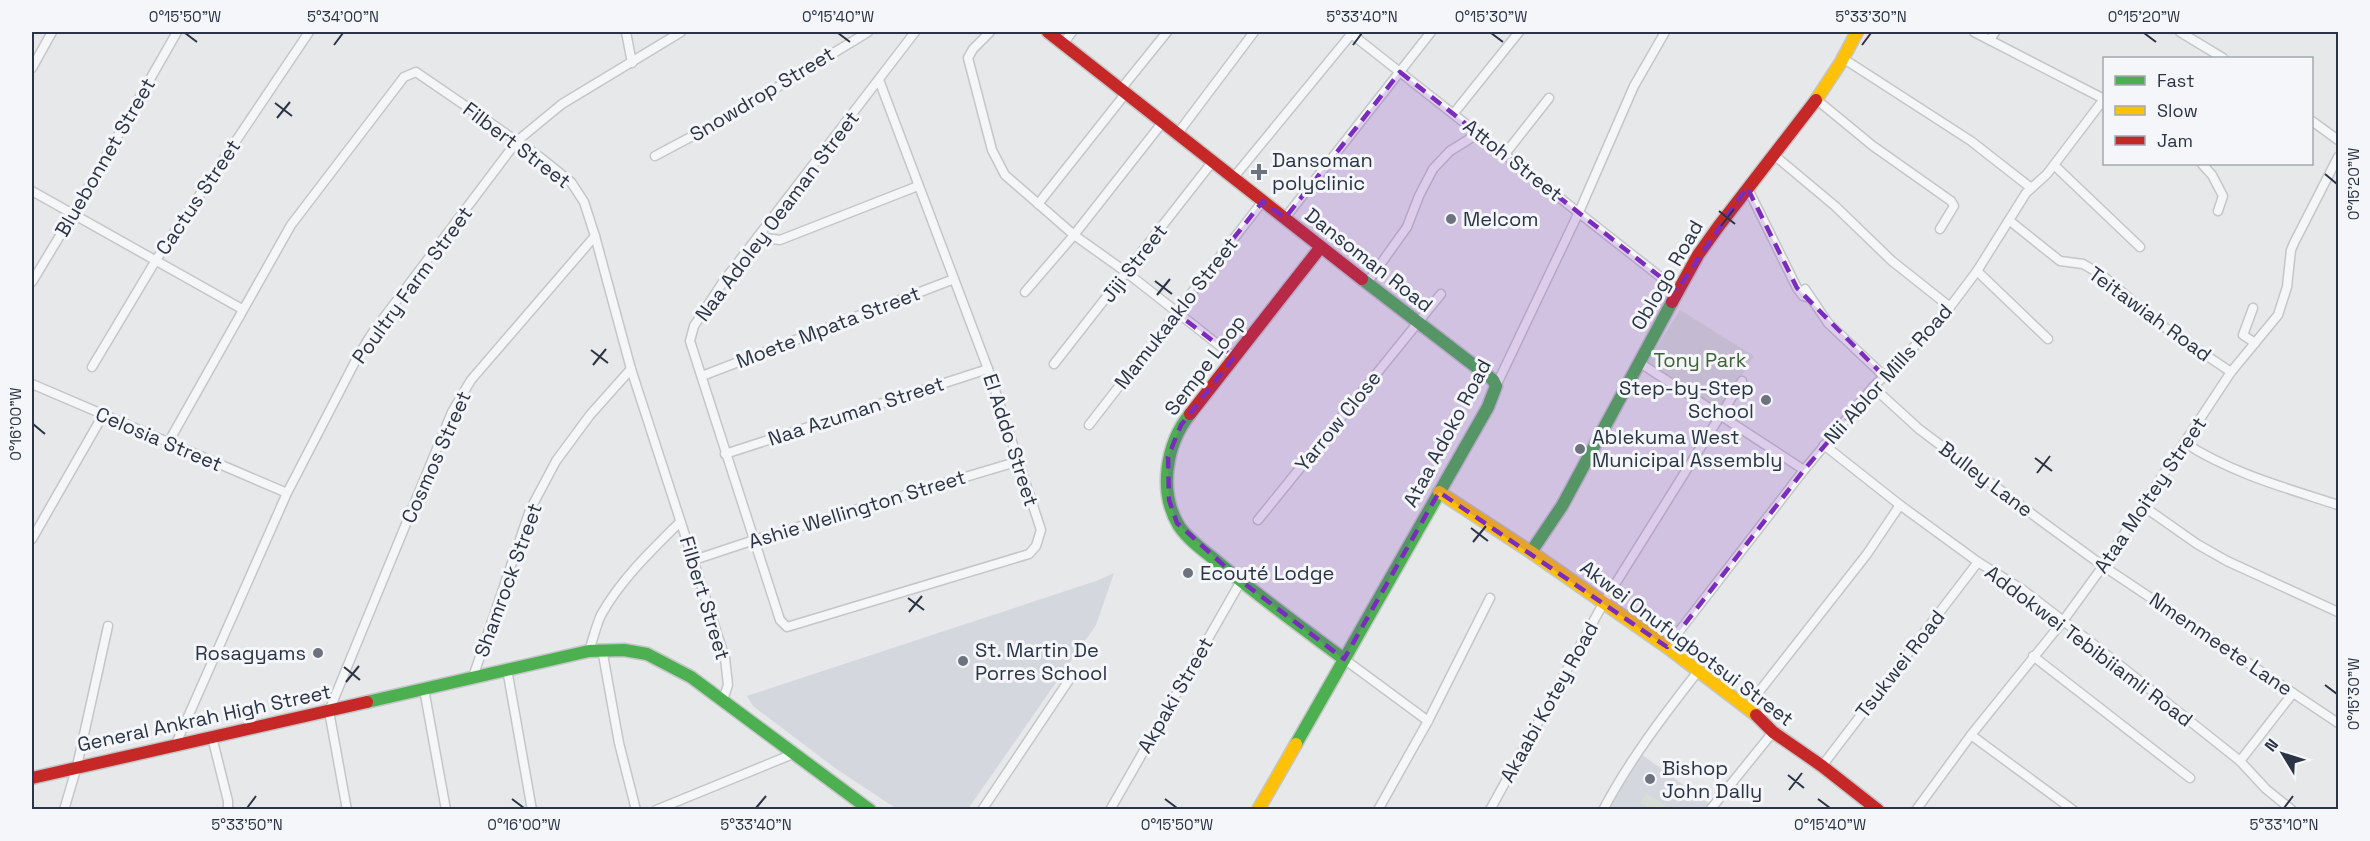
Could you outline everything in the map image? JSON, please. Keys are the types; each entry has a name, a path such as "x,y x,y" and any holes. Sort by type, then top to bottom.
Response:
{"main road":[{"name":"Dansoman Road","path":"1048,32 1234,177 1320,248 1486,375 1496,386"},
{"name":"Oblogo Road","path":"1531,552 1562,507 1677,290 1710,236 1818,100 1844,59 1857,32"},
{"name":"Sempe Loop","path":"1320,248 1181,426 1168,458 1166,474 1169,500 1177,523 1187,536 1241,581 1344,660"},
{"name":"Ataa Adoko Road","path":"1258,810 1488,407 1496,386"},
{"name":"Akwei Onufugbotsui Street","path":"1439,492 1531,552 1699,670 1747,707 1773,732 1822,766 1878,810"},
{"name":"General Ankrah High Street","path":"32,778 602,649 647,654 691,677 867,809"}],"street":[{"path":"32,68 52,32"},
{"name":"Bluebonnet Street","path":"32,282 177,32"},
{"name":"Cactus Street","path":"92,367 156,260 309,32"},
{"path":"626,32 632,63"},
{"name":"Poultry Farm Street","path":"175,746 287,493 358,356 373,332 517,141 562,104 681,32"},
{"name":"Snowdrop Street","path":"656,156 730,116 868,32"},
{"name":"Naa Adoley Oeaman Street","path":"780,621 724,454 690,341 694,326 723,282 915,32"},
{"path":"990,32 973,49 968,58 992,150 1005,175 1074,235 1126,272 1234,357"},
{"path":"1063,44 1072,32"},
{"path":"1038,204 1167,32"},
{"path":"1178,133 1254,32"},
{"path":"1234,177 1351,32"},
{"name":"Attoh Street","path":"1351,32 1677,290"},
{"path":"1285,218 1431,32"},
{"path":"1454,114 1519,32"},
{"name":"Ataa Adoko Road","path":"1496,386 1579,212 1634,86 1665,32"},
{"path":"1974,32 2103,98"},
{"path":"1990,40 1995,32"},
{"path":"2180,32 2221,57"},
{"path":"1844,59 1971,141 2031,188"},
{"name":"Filbert Street","path":"168,443 291,225 404,77 416,72 517,141 571,182 584,202 596,236 631,369 728,672 728,685 723,700"},
{"name":"El Addo Street","path":"780,621 787,627 794,626 871,600 1029,554 1036,546 1041,530 988,369 879,80"},
{"path":"1505,154 1549,98"},
{"path":"1818,100 1873,146 1951,201 1954,206 1952,212 1940,229"},
{"name":"Nii Ablor Mills Road","path":"1667,647 1824,445 1873,387 1950,307 1977,271 2031,188 2055,165 2103,100"},
{"path":"2313,122 2338,140"},
{"path":"1025,292 1074,235 1162,123"},
{"path":"1367,284 1407,227 1433,169 1450,151 1479,133"},
{"path":"1774,156 1835,206 1892,261 1950,307"},
{"name":"Ataa Moitey Street","path":"1916,810 1971,735 2063,621 2103,566 2231,372 2278,315 2287,287 2291,250 2338,157"},
{"name":"Jiji Street","path":"1054,364 1213,161"},
{"path":"2055,165 2140,247"},
{"path":"2203,165 2223,196 2218,211"},
{"path":"758,237 780,240 918,186"},
{"path":"1747,187 1797,288 1803,296 1810,298"},
{"path":"32,191 242,309"},
{"name":"Mamukaaklo Street","path":"1089,424 1263,201"},
{"name":"Teitawiah Road","path":"2010,222 2060,261 2083,264 2102,275 2158,323 2231,372"},
{"name":"Cosmos Street","path":"329,711 452,412 471,380 596,236"},
{"path":"1977,271 2048,339"},
{"name":"Moete Mpata Street","path":"702,376 954,279"},
{"path":"1805,289 1842,338 1884,376"},
{"name":"Yarrow Close","path":"1258,520 1442,294"},
{"path":"2253,308 2242,335 2255,343"},
{"path":"1640,363 1804,470"},
{"name":"Shamrock Street","path":"473,677 530,510 556,461 590,415 631,369"},
{"name":"Naa Azuman Street","path":"724,454 988,369"},
{"name":"Akaabi Kotey Road","path":"1490,810 1604,602 1742,381"},
{"name":"Celosia Street","path":"32,384 287,493"},
{"name":"Bulley Lane","path":"1873,387 1934,440 2103,566"},
{"path":"32,539 103,415"},
{"path":"2185,443 2215,461 2236,470 2338,505"},
{"name":"Addokwei Tebibiiamli Road","path":"1824,445 1900,505 1978,562 2023,590 2063,621 2240,762 2266,789 2292,810"},
{"name":"Ashie Wellington Street","path":"694,560 1019,461"},
{"path":"1747,707 1867,554 1900,505"},
{"path":"2143,506 2207,550 2338,612"},
{"path":"589,651 600,617 614,594 642,560 680,522"},
{"name":"Tsukwei Road","path":"1822,766 1978,562"},
{"name":"Nmenmeete Lane","path":"2103,566 2338,723"},
{"name":"Akpaki Street","path":"1110,810 1241,581"},
{"path":"1378,810 1428,721 1490,598"},
{"path":"64,810 77,766 108,626"},
{"path":"602,649 619,743 636,810"},
{"path":"2033,656 2190,778"},
{"path":"1344,660 1428,721"},
{"path":"507,669 532,810"},
{"path":"1603,810 1620,777 1648,735 1699,670"},
{"path":"982,810 1071,677"},
{"path":"424,689 446,810"},
{"path":"2240,762 2293,693"},
{"path":"329,711 347,810"},
{"path":"1715,807 1773,732"},
{"path":"1971,735 2073,810"},
{"path":"212,737 228,801 228,810"},
{"path":"656,810 793,754"}],"highlighted area":[{"path":"1400,72 1677,290 1747,187 1797,288 1884,376 1804,470 1667,647 1439,492 1344,659 1241,581 1177,523 1169,500 1168,457 1181,425 1234,357 1175,312 1263,201 1285,218"}],"shaded area":[{"name":"St. Martin De Porres School","path":"1114,573 1096,625 968,809 897,809 835,768 753,706 747,696 1096,581"},
{"name":"Bishop John Dally","path":"1641,754 1708,803 1705,809 1608,810"}],"green space":[{"name":"Tony Park","path":"1680,310 1754,356 1719,411 1646,364"},
{"path":"1646,793 1666,805 1663,809 1651,809 1640,803"}],"traffic: fast":[{"path":"1296,744 1488,407 1496,386 1493,380 1362,279"},
{"path":"1531,552 1562,506 1672,302"},
{"path":"1190,414 1175,439 1168,468 1168,498 1179,526 1193,541 1235,576 1344,659"},
{"path":"367,702 589,651 624,650 647,654 691,677 870,810"}],"traffic: slow":[{"path":"1816,100 1857,32"},
{"path":"1439,492 1531,552 1667,647 1756,715"},
{"path":"1258,810 1296,744"}],"traffic: jam":[{"path":"1048,32 1362,279"},
{"path":"1672,302 1698,255 1816,100"},
{"path":"1190,414 1320,248"},
{"path":"32,778 367,702"},
{"path":"1756,715 1773,732 1822,766 1878,810"}],"place":[{"name":"Dansoman polyclinic","path":"1259,172"},
{"name":"Melcom","path":"1451,219"},
{"name":"Step-by-Step School","path":"1766,400"},
{"name":"Ablekuma West Municipal Assembly","path":"1580,449"},
{"name":"Ecouté Lodge","path":"1188,573"},
{"name":"Rosagyams","path":"318,653"},
{"name":"St. Martin De Porres School","path":"963,661"},
{"name":"Bishop John Dally","path":"1650,779"}]}
